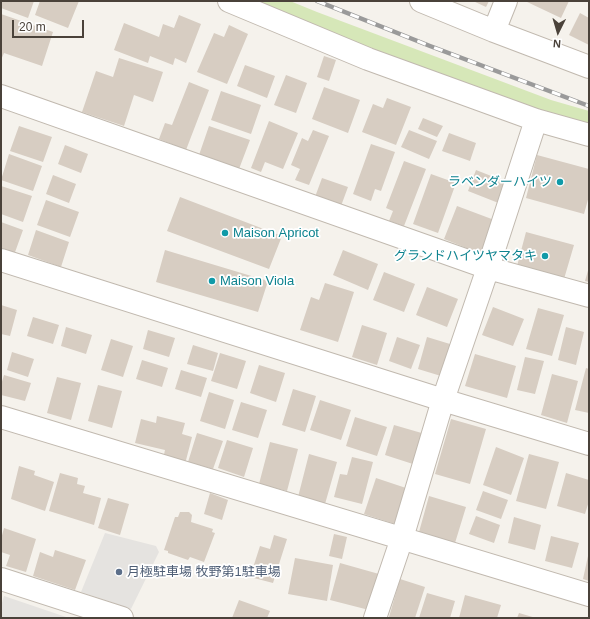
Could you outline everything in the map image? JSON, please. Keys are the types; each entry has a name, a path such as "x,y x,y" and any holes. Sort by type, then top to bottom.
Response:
{"street":[{"path":"229,1 368,60 536,120 589,136"},
{"path":"421,1 494,31 589,67"},
{"path":"494,31 506,1"},
{"path":"1,96 488,268 589,296"},
{"path":"375,618 402,538 443,400 536,120"},
{"path":"1,260 443,400 589,444"},
{"path":"1,417 589,595"},
{"path":"1,579 122,618"}],"green space":[{"path":"256,1 290,1 551,100 589,111 589,128 381,53"}],"shaded area":[{"name":"月極駐車場 牧野第1駐車場","path":"105,533 156,546 159,552 131,609 81,592"},
{"path":"4,596 69,618 1,618 1,606"}],"building":[{"path":"1,1 34,1 28,18 1,8"},
{"path":"40,1 79,1 68,28 35,15"},
{"path":"473,1 489,1 486,7"},
{"path":"525,1 569,1 561,18"},
{"path":"580,13 589,18 589,45 569,35"},
{"path":"1,14 53,32 42,66 4,53 1,60"},
{"path":"179,15 201,24 186,63 175,58 173,65 150,56 148,63 114,50 124,23 159,37 163,24 174,28"},
{"path":"229,25 248,34 227,84 197,72 214,33 224,37"},
{"path":"324,56 336,60 329,81 317,77"},
{"path":"119,58 163,72 153,102 134,95 124,126 82,112 96,71 113,77"},
{"path":"245,65 275,76 267,98 237,86"},
{"path":"286,75 307,83 296,113 274,105"},
{"path":"189,82 209,90 186,150 159,139 165,123 172,125"},
{"path":"324,87 360,100 348,133 312,119"},
{"path":"221,91 261,105 251,134 211,120"},
{"path":"387,98 411,107 396,145 362,132 373,104 383,108"},
{"path":"423,118 443,126 437,137 418,129"},
{"path":"269,121 298,133 283,169 265,162 261,172 251,168"},
{"path":"19,126 52,137 43,162 10,151"},
{"path":"209,126 250,140 239,169 199,155"},
{"path":"313,130 329,136 309,185 295,180 300,169 291,165 302,138 308,141"},
{"path":"409,130 437,141 429,159 401,147"},
{"path":"449,133 476,143 470,161 442,151"},
{"path":"371,144 395,152 381,191 375,189 371,201 353,194"},
{"path":"65,145 88,154 81,173 58,164"},
{"path":"9,154 42,166 33,191 1,180"},
{"name":"ラベンダーハイツ","path":"537,155 589,169 589,196 584,214 526,198"},
{"path":"404,161 426,169 404,226 389,221 393,211 386,208"},
{"path":"476,170 509,183 501,204 468,191"},
{"path":"431,174 456,183 438,233 413,224"},
{"path":"53,175 76,184 69,203 46,194"},
{"path":"322,178 348,187 341,206 315,197"},
{"path":"1,186 32,196 23,222 1,214"},
{"name":"Maison Apricot","path":"180,197 282,236 269,269 167,231"},
{"path":"46,200 79,212 70,237 37,225"},
{"path":"457,206 497,221 484,255 444,239"},
{"path":"1,222 23,230 14,255 1,250"},
{"path":"36,230 69,242 61,267 28,255"},
{"name":"グランドハイツヤマタキ","path":"526,232 574,245 564,279 517,266"},
{"name":"Maison Viola","path":"165,250 268,281 258,312 156,282"},
{"path":"343,250 378,264 368,290 333,275"},
{"path":"589,267 589,282 585,281"},
{"path":"384,272 415,284 404,312 373,300"},
{"path":"325,283 354,292 338,342 300,330 311,297 319,300"},
{"path":"427,287 458,299 447,327 416,315"},
{"path":"1,305 17,310 10,336 1,334"},
{"path":"493,307 524,319 513,346 482,335"},
{"path":"538,308 564,315 552,356 526,349"},
{"path":"33,317 59,325 53,344 27,336"},
{"path":"362,325 387,333 377,365 352,357"},
{"path":"66,327 92,335 86,354 61,346"},
{"path":"566,327 584,332 576,365 558,360"},
{"path":"148,330 175,338 169,357 143,349"},
{"path":"397,337 420,345 411,369 389,361"},
{"path":"427,337 450,344 441,376 418,369"},
{"path":"111,339 133,346 123,377 101,370"},
{"path":"193,345 218,353 213,371 187,364"},
{"path":"12,352 34,359 28,377 7,370"},
{"path":"220,353 246,361 237,389 211,381"},
{"path":"475,354 516,366 507,398 465,386"},
{"path":"525,357 544,361 535,394 517,390"},
{"path":"142,360 168,368 162,387 136,379"},
{"path":"259,365 285,373 276,402 250,393"},
{"path":"586,368 589,369 589,413 575,410"},
{"path":"181,370 207,378 201,397 175,389"},
{"path":"552,374 578,381 567,423 541,415"},
{"path":"4,375 31,383 25,401 1,395 1,385"},
{"path":"57,377 81,383 71,420 47,413"},
{"path":"98,385 122,391 112,428 88,421"},
{"path":"293,389 316,396 305,432 282,425"},
{"path":"209,392 234,400 225,429 200,421"},
{"path":"320,400 351,410 341,440 310,430"},
{"path":"241,402 267,410 258,438 232,430"},
{"path":"157,416 185,423 182,434 192,437 185,464 163,459 165,450 135,443 141,419 156,423"},
{"path":"355,417 387,427 377,456 346,446"},
{"path":"451,419 486,429 470,484 435,474"},
{"path":"394,425 425,434 416,465 385,455"},
{"path":"197,433 223,441 213,469 188,462"},
{"path":"227,440 253,448 244,477 218,468"},
{"path":"270,442 298,449 287,491 259,484"},
{"path":"496,447 524,458 511,495 483,485"},
{"path":"309,454 337,462 325,504 298,497"},
{"path":"529,454 559,462 546,509 516,501"},
{"path":"352,457 373,462 362,504 334,497 340,474 347,475"},
{"path":"19,466 35,471 34,475 54,482 45,511 11,499"},
{"path":"60,473 78,478 77,484 85,486 83,493 101,498 94,525 49,511"},
{"path":"566,473 589,480 589,501 585,514 557,506"},
{"path":"376,478 406,488 395,524 364,514"},
{"path":"483,491 508,500 501,519 476,510"},
{"path":"210,493 228,500 222,520 204,514"},
{"path":"429,496 466,507 455,543 419,532"},
{"path":"108,498 129,504 120,535 98,528"},
{"path":"180,512 189,512 192,515 191,522 213,529 212,532 215,533 204,562 190,557 188,560 168,553 168,551 164,550 175,517 178,517"},
{"path":"476,516 500,525 494,543 469,534"},
{"path":"514,517 541,525 535,550 508,543"},
{"path":"4,528 36,539 26,572 6,566 10,555 1,552 1,539"},
{"path":"334,534 347,537 342,559 329,556"},
{"path":"274,535 287,539 273,583 250,577 260,546 270,549"},
{"path":"551,536 579,543 572,568 545,561"},
{"path":"55,550 86,560 75,590 33,576 40,552 53,557"},
{"path":"589,556 589,581 583,579"},
{"path":"295,558 333,565 327,601 288,594"},
{"path":"340,563 379,574 369,610 330,600"},
{"path":"400,579 425,587 415,618 389,617"},
{"path":"427,593 455,601 450,618 419,618"},
{"path":"465,595 501,605 497,618 459,618"},
{"path":"239,600 270,611 267,618 232,618"},
{"path":"519,613 536,618 517,618"}],"railway":[{"path":"317,1 430,46 589,106"}],"place":[{"name":"ラベンダーハイツ","path":"560,182"},
{"name":"Maison Apricot","path":"225,233"},
{"name":"グランドハイツヤマタキ","path":"545,256"},
{"name":"Maison Viola","path":"212,281"},
{"name":"月極駐車場 牧野第1駐車場","path":"119,572"}]}
